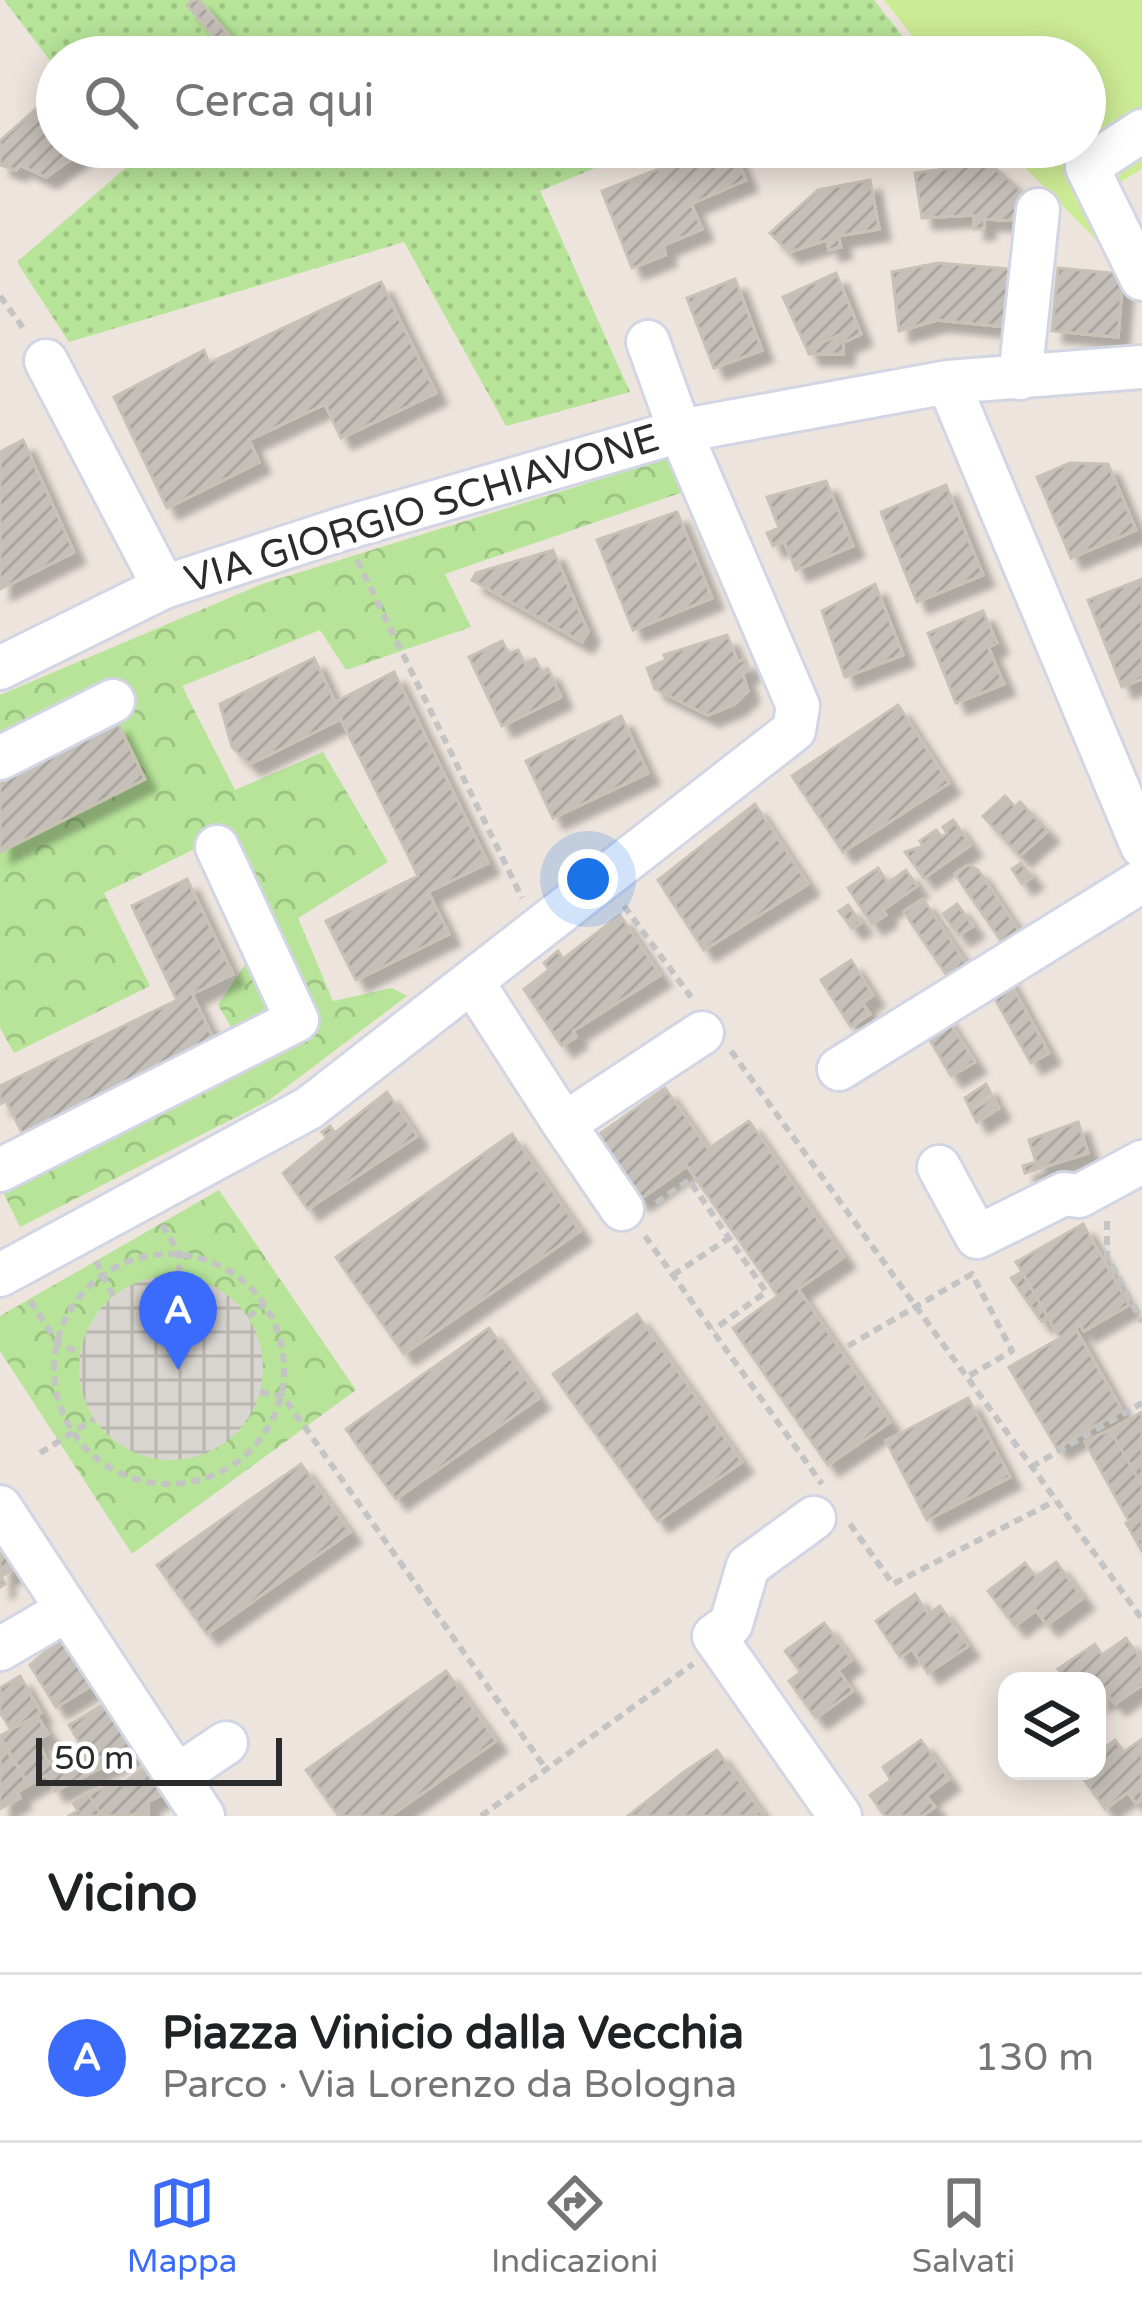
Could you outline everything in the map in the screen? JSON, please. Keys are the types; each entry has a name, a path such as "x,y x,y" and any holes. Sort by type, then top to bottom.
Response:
{"street":[{"path":"1106,155 1142,131"},
{"path":"1087,168 1142,279"},
{"path":"1020,378 1038,210"},
{"name":"VIA GIORGIO SCHIAVONE","path":"648,342 680,431"},
{"name":"VIA GIORGIO SCHIAVONE","path":"46,361 164,586"},
{"name":"VIA GIORGIO SCHIAVONE","path":"0,668 164,586 680,431 949,382 1142,368"},
{"path":"949,382 1142,846"},
{"path":"9,1271 309,1108 794,730 798,706 680,431"},
{"path":"0,758 113,701"},
{"path":"0,1170 297,1020 217,848"},
{"path":"839,1069 1142,881"},
{"path":"472,983 564,1124 636,1211"},
{"path":"564,1124 709,1029"},
{"path":"939,1167 976,1237 1064,1194 1109,1180"},
{"path":"999,1255 1075,1215 1109,1180"},
{"path":"825,1503 748,1566 731,1624 714,1636 840,1816"},
{"path":"0,1507 203,1816"},
{"path":"0,1649 68,1610"},
{"path":"177,1776 226,1743"}],"path":[{"path":"342,530 538,929"},
{"path":"604,879 1142,1619"},
{"path":"712,1330 766,1292 689,1180 636,1211 673,1275 825,1503 893,1584 1054,1502"},
{"path":"1109,1180 1107,1256 1142,1322"},
{"path":"158,1217 180,1254 179,1276"},
{"path":"673,1275 729,1238"},
{"path":"180,1254 213,1262 242,1279 265,1304 279,1333 285,1365 283,1396 267,1432 241,1461 207,1479 168,1485 130,1478 96,1460 70,1430 53,1372 57,1342 67,1316 104,1274 140,1257 180,1254"},
{"path":"9,1271 57,1342 79,1353"},
{"path":"848,1346 972,1274 1012,1351 967,1377"},
{"path":"248,1317 265,1304"},
{"path":"260,1392 283,1396 546,1769"},
{"path":"1031,1467 1142,1403"},
{"path":"40,1453 94,1419"},
{"path":"481,1816 720,1644"}],"green space":[{"path":"4,0 874,0 902,36 36,36 36,42"},
{"path":"884,0 1142,0 1142,169 1110,188 1114,258 1026,168 1106,168 1106,36 912,36"},
{"path":"126,168 595,168 540,191 630,392 506,426 404,242 69,342 17,262"},
{"path":"669,458 683,492 445,574 471,627 346,670 320,630 182,686 235,790 323,752 388,862 298,918 333,1001 392,988 407,996 268,1101 20,1227 0,1186 250,1058 218,1005 254,951 197,848 104,893 150,986 14,1053 0,1028 0,695 262,584"},
{"path":"219,1190 356,1390 132,1554 0,1351 0,1316"}],"shaded area":[{"path":"171,1276 206,1283 236,1303 256,1333 263,1368 256,1403 236,1433 206,1453 171,1460 136,1453 106,1433 86,1403 79,1368 86,1333 106,1303 136,1283"}],"building":[{"path":"199,0 230,36 213,36 187,5"},
{"path":"36,109 36,168 59,168 46,177 20,165 16,170 0,165 0,141"},
{"path":"661,168 741,168 746,180 691,204 702,229 664,245 665,255 632,268 602,191"},
{"path":"995,168 1019,189 1022,221 984,219 984,228 974,229 974,215 922,218 915,173"},
{"path":"870,180 879,229 838,236 841,247 829,250 827,240 789,252 770,233 818,190"},
{"path":"938,263 1011,269 1007,327 937,320 899,331 892,272"},
{"path":"1058,268 1123,274 1118,337 1052,331"},
{"path":"836,273 861,334 847,341 844,333 807,349 783,297"},
{"path":"735,279 762,350 714,368 687,298"},
{"path":"381,282 436,393 341,438 325,404 249,440 259,462 167,508 114,397 204,350 209,363"},
{"path":"844,333 843,354 809,354 807,349"},
{"path":"23,440 74,552 0,589 0,452"},
{"path":"1070,463 1108,464 1136,530 1071,558 1037,477"},
{"path":"826,481 853,546 796,570 784,541 773,546 767,533 779,528 767,497"},
{"path":"946,485 983,575 917,602 881,512"},
{"path":"677,512 712,598 633,630 597,540"},
{"path":"553,550 588,632 582,642 472,580 476,573"},
{"path":"1142,579 1142,679 1122,687 1088,600"},
{"path":"875,584 903,655 845,677 822,611"},
{"path":"983,611 997,643 988,647 1004,684 956,703 928,633"},
{"path":"727,635 738,662 745,659 749,670 742,673 748,691 735,704 708,715 655,689 647,668 666,660 664,655"},
{"path":"502,641 509,654 518,650 525,664 535,659 542,672 548,669 561,697 502,726 469,657"},
{"path":"314,658 335,702 394,672 488,863 428,892 449,934 356,980 326,921 418,876 341,719 250,764 232,747 220,704"},
{"path":"898,705 949,783 843,852 792,776"},
{"path":"621,716 648,773 553,818 526,761"},
{"path":"117,722 145,779 0,852 0,780"},
{"path":"1005,796 1015,807 1020,802 1048,831 1020,856 983,816"},
{"path":"755,804 808,884 704,950 658,880"},
{"path":"953,820 971,845 924,878 905,852 923,846 920,841 936,830 942,837 947,833 943,827"},
{"path":"1021,863 1032,877 1022,884 1012,869"},
{"path":"968,865 978,870 1019,931 1002,942 955,874"},
{"path":"878,868 888,883 906,870 917,886 872,924 848,888"},
{"path":"187,879 233,974 192,994 219,1050 27,1142 6,1101 0,1104 0,1086 177,1000 132,906"},
{"path":"923,899 967,965 948,977 904,912"},
{"path":"957,904 973,926 959,935 943,914"},
{"path":"848,905 861,923 852,928 839,911"},
{"path":"620,915 660,975 573,1031 576,1037 562,1046 524,989 549,970 544,963 558,951 563,959"},
{"path":"851,960 873,995 862,1003 870,1014 851,1027 821,980"},
{"path":"1002,968 1049,1053 1031,1063 984,979"},
{"path":"944,1014 975,1062 951,1076 922,1026"},
{"path":"986,1084 991,1094 970,1108 965,1098"},
{"path":"665,1088 708,1149 749,1121 844,1257 798,1289 890,1422 828,1465 733,1328 778,1296 687,1166 639,1200 595,1137"},
{"path":"387,1092 417,1136 308,1209 283,1173 327,1138 322,1132 330,1126 335,1133"},
{"path":"993,1097 999,1108 977,1122 971,1111"},
{"path":"1078,1122 1088,1153 1025,1173 1023,1166 1036,1162 1029,1140"},
{"path":"512,1134 580,1231 404,1354 336,1257"},
{"path":"1083,1224 1129,1305 1084,1331 1080,1325 1075,1328 1122,1410 1057,1448 1009,1367 1060,1338 1016,1262"},
{"path":"1022,1272 1048,1318 1042,1322 1011,1278"},
{"path":"637,1314 742,1462 658,1521 553,1374"},
{"path":"489,1328 539,1398 396,1499 346,1429"},
{"path":"968,1398 1010,1477 927,1520 886,1441"},
{"path":"1142,1412 1142,1485 1110,1430"},
{"path":"1110,1430 1142,1485 1142,1513 1129,1521 1085,1442"},
{"path":"301,1464 350,1532 207,1634 157,1565"},
{"path":"1142,1513 1142,1551 1126,1523"},
{"path":"0,1542 16,1568 1,1577 5,1584 0,1587"},
{"path":"1056,1562 1083,1598 1047,1625 1036,1610 1015,1626 988,1591 1025,1563 1036,1577"},
{"path":"915,1594 928,1614 940,1606 968,1646 928,1673 912,1649 900,1657 876,1621"},
{"path":"824,1623 852,1660 838,1670 853,1691 816,1718 789,1681 801,1672 785,1651"},
{"path":"63,1636 93,1685 56,1707 30,1665"},
{"path":"1126,1638 1142,1661 1142,1685 1115,1704 1106,1695 1106,1672 1058,1669 1095,1644 1102,1655"},
{"path":"446,1671 496,1741 390,1816 339,1816 306,1770"},
{"path":"20,1676 41,1713 11,1730 0,1712 0,1688"},
{"path":"104,1704 133,1752 55,1791 46,1775 29,1785 0,1736 37,1716 48,1734 37,1740 48,1763 80,1744 69,1725"},
{"path":"1142,1739 1142,1800 1136,1803 1128,1792 1105,1809 1084,1780 1106,1780 1106,1746 1115,1740 1124,1752"},
{"path":"0,1740 29,1785 17,1792 20,1798 0,1809"},
{"path":"921,1740 949,1779 926,1796 935,1807 922,1816 885,1816 870,1795 891,1780 883,1767"},
{"path":"717,1750 764,1816 628,1816 684,1772"},
{"path":"147,1765 163,1794 148,1802 148,1814 102,1816 88,1794 119,1781 121,1785"},
{"path":"88,1794 102,1816 68,1816 78,1811 73,1803"}],"place":[{"name":"Piazza Vinicio dalla Vecchia","path":"178,1370"}]}
